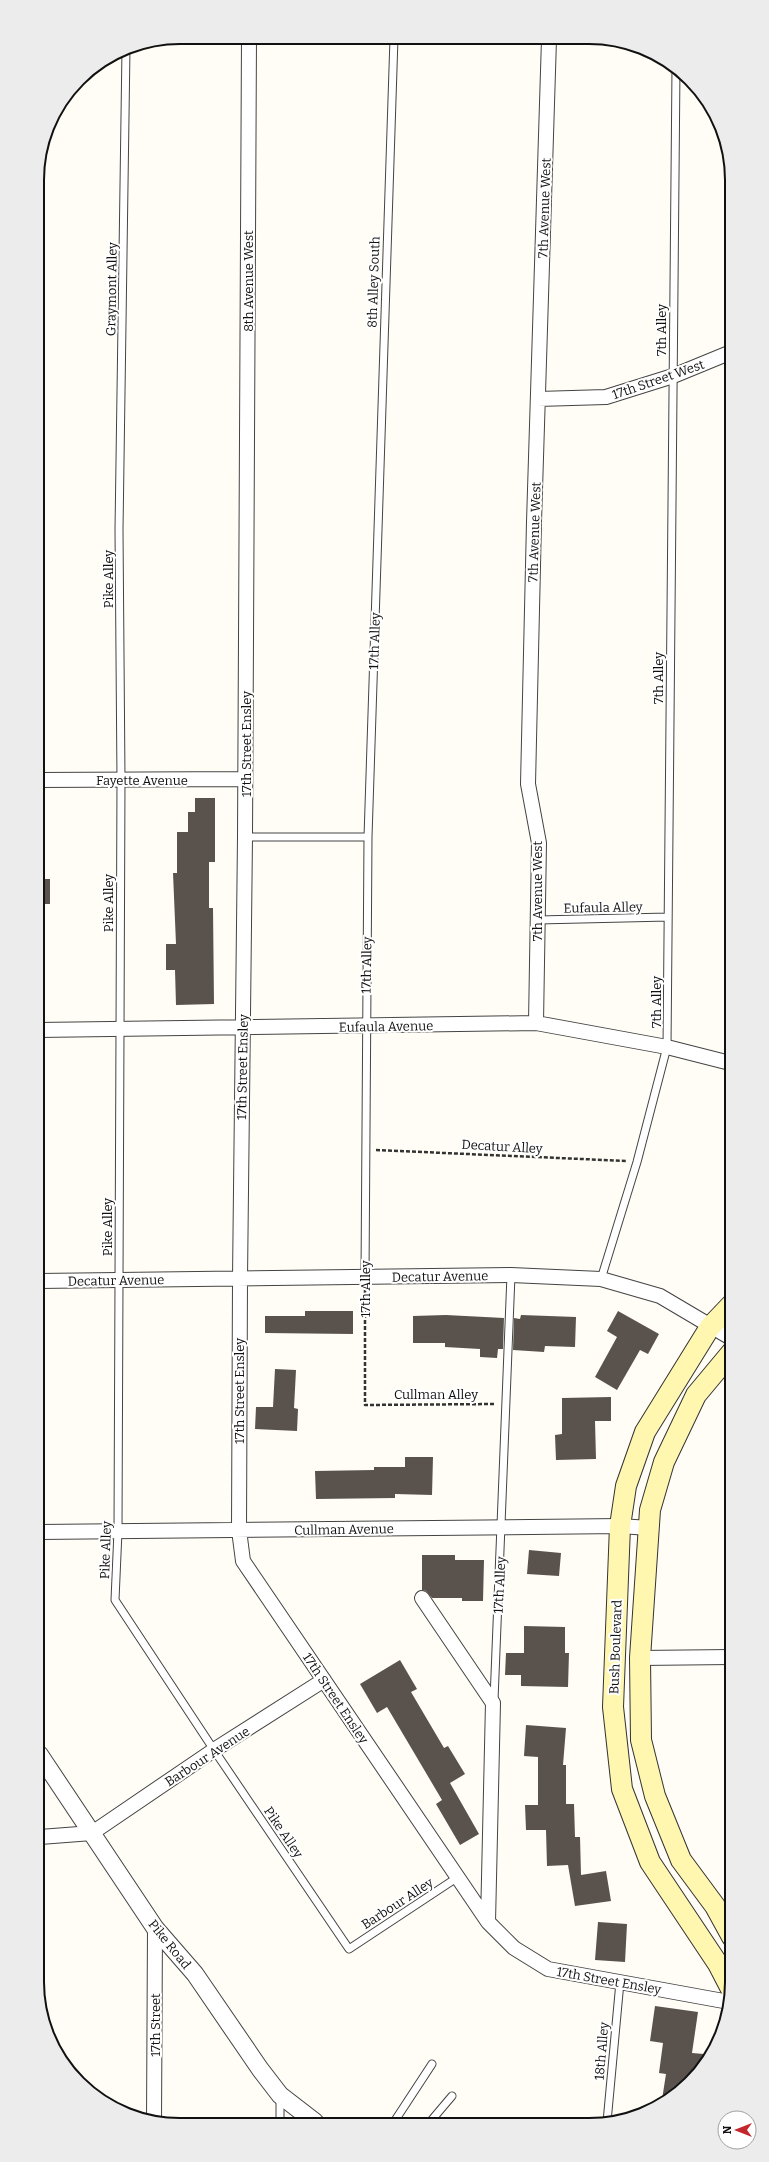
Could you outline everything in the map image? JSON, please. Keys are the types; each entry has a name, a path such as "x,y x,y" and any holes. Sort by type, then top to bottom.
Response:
{"main road":[{"name":"Bush Boulevard","path":"725,1311 710,1327 645,1432 626,1486 620,1526 613,1707 622,1789 650,1862 718,1964 725,1978"},
{"name":"Bush Boulevard","path":"725,1360 696,1395 664,1462 650,1510 640,1658 641,1740 655,1796 681,1860 715,1906 725,1924"}],"street":[{"name":"8th Avenue West","path":"247,525 249,44"},
{"name":"7th Avenue West","path":"536,1023 539,843 528,784 549,44"},
{"name":"17th Street West","path":"538,399 606,397 673,376 725,355"},
{"name":"17th Street Ensley","path":"247,525 246,837 240,1279 239,1530 243,1561 488,1922 514,1948 548,1969 724,2001"},
{"name":"Fayette Avenue","path":"44,780 246,779"},
{"name":"Eufaula Avenue","path":"44,1030 536,1023 667,1047 725,1062"},
{"name":"Decatur Avenue","path":"44,1281 511,1275 601,1278 660,1296 725,1335"},
{"name":"Cullman Avenue","path":"44,1532 620,1526 649,1528"},
{"path":"422,1598 493,1702"},
{"path":"640,1658 725,1657"},
{"name":"Barbour Avenue","path":"92,1833 214,1750 324,1680"},
{"name":"17th Alley","path":"488,1922 493,1702"},
{"name":"Pike Road","path":"44,1760 156,1928 195,1974 260,2069 280,2095 310,2118"},
{"path":"44,1837 92,1833"},
{"name":"17th Street","path":"154,2115 156,1928"}],"lane":[{"name":"8th Alley South","path":"377,526 394,44"},
{"name":"Graymont Alley","path":"119,530 126,55"},
{"name":"7th Alley","path":"601,1278 637,1162 667,1047 676,76"},
{"name":"17th Alley","path":"365,1276 368,837 377,526"},
{"name":"Pike Alley","path":"119,530 121,780 118,1531 115,1600 214,1750 349,1949"},
{"path":"246,837 368,837"},
{"name":"Eufaula Alley","path":"538,920 668,917"},
{"name":"17th Alley","path":"493,1702 502,1527 511,1275"},
{"name":"Barbour Alley","path":"349,1949 458,1877"},
{"name":"18th Alley","path":"608,2116 620,1982"},
{"path":"397,2118 432,2064"},
{"path":"280,2095 280,2118"},
{"path":"433,2118 452,2096"}],"path":[{"name":"Decatur Alley","path":"365,1149 637,1162"},
{"name":"17th Alley","path":"365,1276 365,1405"},
{"name":"Cullman Alley","path":"365,1405 506,1404"}],"building":[{"path":"195,798 215,798 215,862 209,862 209,908 213,908 214,1004 176,1005 175,970 166,970 166,944 176,944 173,873 177,873 177,832 188,832 188,812 195,812"},
{"path":"44,879 50,879 50,904 44,904"},
{"path":"305,1311 353,1311 353,1334 265,1333 265,1316 305,1316"},
{"path":"618,1311 659,1334 648,1354 640,1350 617,1390 595,1377 617,1337 607,1331"},
{"path":"446,1315 504,1318 503,1349 498,1349 497,1358 480,1357 480,1349 445,1347 445,1343 413,1343 413,1316"},
{"path":"521,1315 576,1317 575,1347 545,1346 544,1352 513,1350 514,1318 520,1319"},
{"path":"275,1369 296,1370 294,1408 298,1409 297,1431 255,1429 256,1407 273,1407"},
{"path":"611,1397 611,1421 595,1421 596,1459 556,1460 555,1435 562,1434 562,1398"},
{"path":"405,1457 433,1457 432,1495 395,1494 395,1498 316,1499 315,1471 374,1470 374,1467 405,1467"},
{"path":"529,1550 561,1553 559,1576 527,1574"},
{"path":"422,1555 455,1555 455,1560 484,1560 483,1601 462,1601 462,1598 432,1598 426,1591 422,1590"},
{"path":"524,1626 565,1627 565,1653 569,1653 568,1687 521,1686 521,1675 505,1675 506,1653 524,1653"},
{"path":"400,1660 417,1689 411,1692 444,1748 448,1746 465,1774 450,1783 479,1834 460,1845 436,1804 442,1800 387,1707 377,1713 360,1684"},
{"path":"526,1725 566,1728 563,1765 566,1765 566,1804 574,1804 575,1837 580,1837 581,1875 606,1871 611,1901 575,1906 568,1865 547,1866 546,1830 526,1830 525,1805 538,1805 538,1757 524,1756"},
{"path":"598,1922 627,1924 625,1962 595,1960"},
{"path":"655,2006 698,2012 692,2053 704,2054 691,2072 679,2084 663,2096 666,2074 659,2073 663,2043 650,2041"}]}
